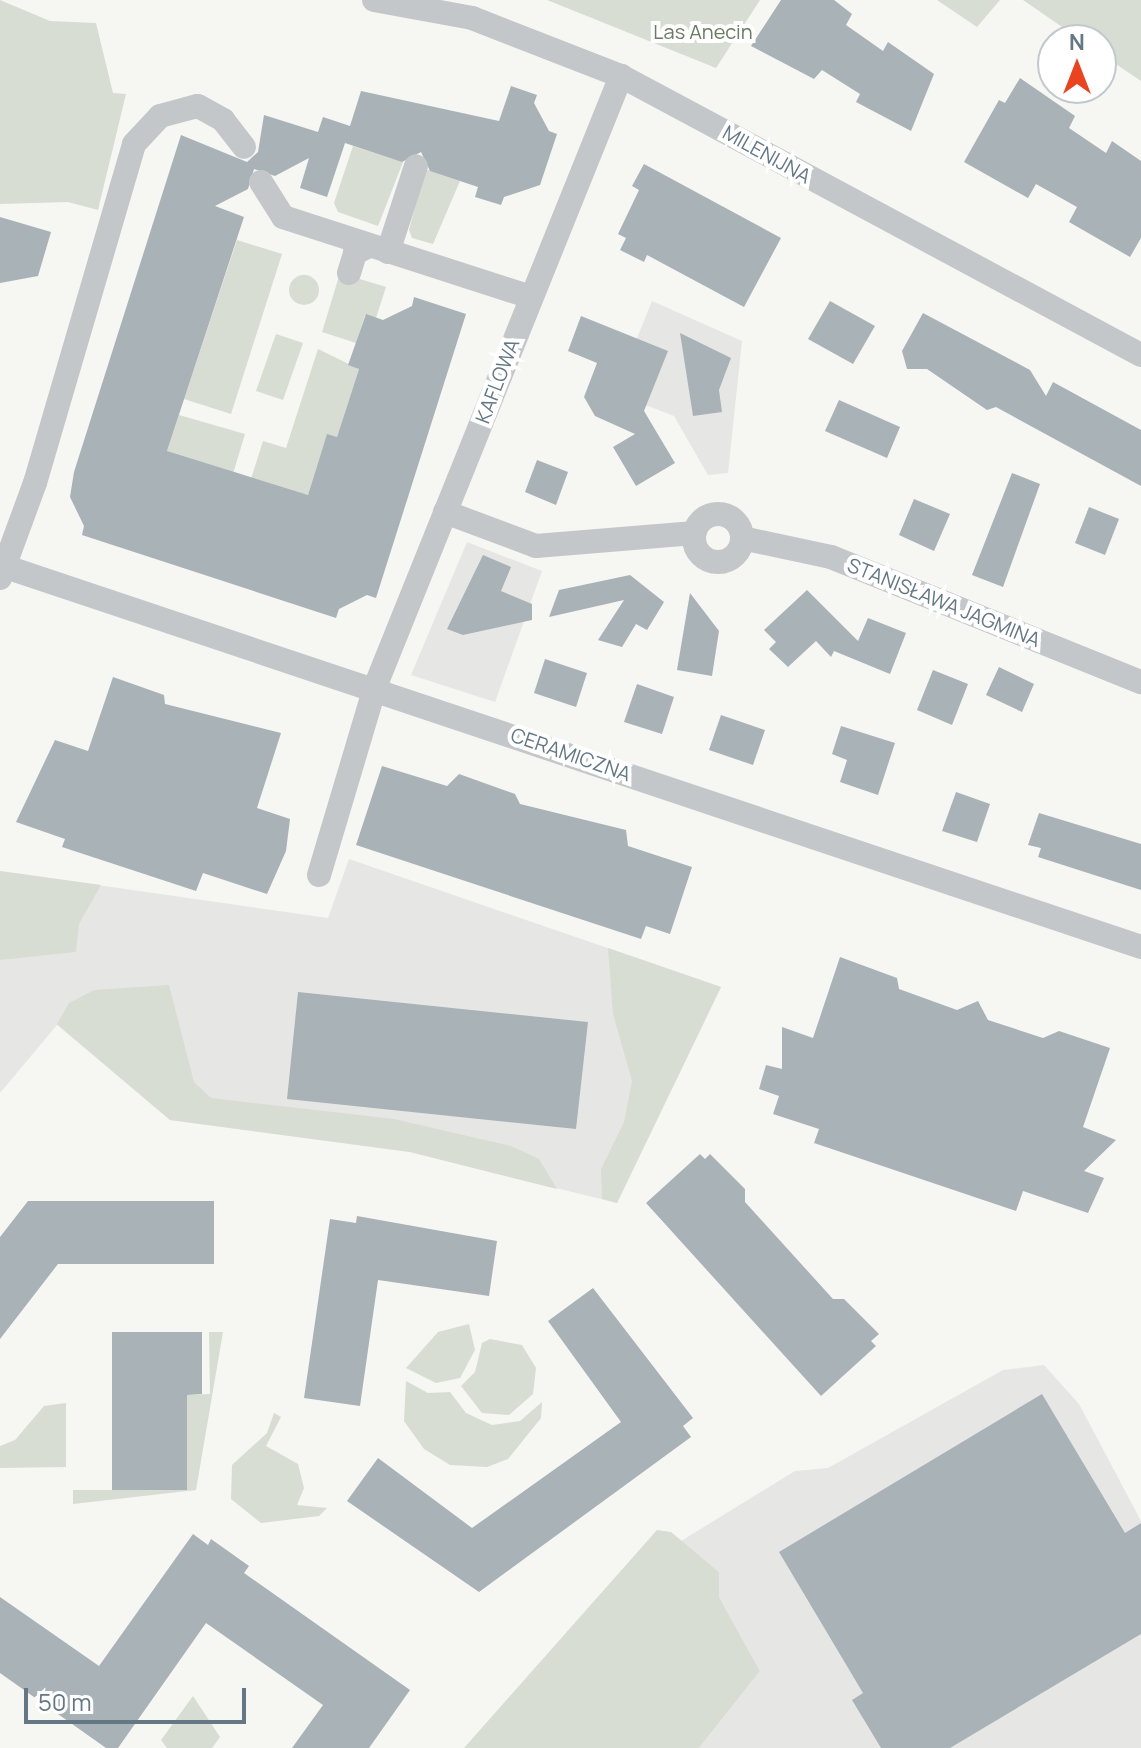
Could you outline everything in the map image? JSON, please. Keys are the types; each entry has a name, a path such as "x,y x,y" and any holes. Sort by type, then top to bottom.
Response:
{"street":[{"name":"MILENIJNA","path":"374,0 472,18 621,76 1141,355"},
{"name":"KAFLOWA","path":"319,875 375,687 621,76"},
{"path":"2,570 134,144 160,116 198,106 223,120 244,147"},
{"path":"378,249 416,166"},
{"path":"261,182 283,217 530,297"},
{"path":"349,273 355,253 378,249"},
{"path":"445,512 536,546 694,533"},
{"path":"721,514 736,522 742,538 728,560 710,562 696,551 694,533 703,518 721,514"},
{"name":"STANISŁAWA JAGMINA","path":"742,538 831,557 1141,682"},
{"name":"CERAMICZNA","path":"2,570 375,687 1141,947"}],"shaded area":[{"path":"652,301 742,341 728,473 708,475 674,416 615,393"},
{"path":"467,542 542,571 495,702 411,675"},
{"path":"349,859 721,987 617,1203 410,1152 170,1120 57,1025 0,1093 0,871 328,918"},
{"path":"1044,1365 1079,1404 1141,1521 1141,1748 699,1748 760,1671 719,1597 719,1572 681,1541 795,1471 828,1468 1003,1370"}],"green space":[{"path":"0,0 50,21 96,23 113,93 126,94 98,210 68,202 0,204"},
{"name":"Las Anecin","path":"547,0 760,0 716,68"},
{"path":"937,0 1000,0 977,27"},
{"path":"1023,0 1141,0 1141,81 1117,65 1117,24 1058,24"},
{"path":"353,146 403,162 378,226 338,212 334,203"},
{"path":"425,169 460,181 433,244 412,238 409,230"},
{"path":"237,240 282,254 231,414 184,399"},
{"path":"340,273 386,287 376,318 365,315 356,343 322,332"},
{"path":"304,275 315,279 319,290 315,301 304,305 293,301 289,290 293,279"},
{"path":"276,334 303,343 283,400 256,391"},
{"path":"318,349 359,369 337,437 327,435 308,495 250,482 263,441 286,448"},
{"path":"179,415 245,434 232,477 167,451"},
{"path":"0,871 101,885 79,924 76,952 0,960"},
{"path":"608,948 721,987 617,1203 602,1199 601,1169 624,1122 632,1081 613,1014"},
{"path":"169,985 194,1082 211,1098 394,1119 511,1146 539,1159 557,1189 410,1152 170,1120 57,1024 69,1003 94,990"},
{"path":"469,1324 475,1350 460,1378 436,1383 406,1368 438,1332"},
{"path":"209,1332 223,1332 196,1490 73,1504 73,1490 187,1490 187,1395 210,1394"},
{"path":"490,1339 522,1345 536,1368 533,1394 509,1415 482,1413 461,1386 475,1372 482,1343"},
{"path":"406,1381 428,1393 450,1392 466,1413 492,1425 520,1421 542,1402 541,1418 508,1459 487,1467 450,1465 424,1449 404,1421"},
{"path":"66,1403 66,1467 0,1468 0,1446 15,1440 44,1406"},
{"path":"274,1413 281,1417 266,1446 298,1464 304,1488 297,1505 327,1508 319,1516 261,1523 231,1499 232,1465 267,1433"},
{"path":"657,1530 671,1532 719,1572 719,1597 760,1671 699,1748 464,1748"},
{"path":"193,1696 220,1737 212,1748 167,1748 161,1740"}],"building":[{"path":"781,0 834,0 852,14 846,25 883,51 888,42 934,74 911,131 856,102 860,94 822,70 814,79 751,46"},
{"path":"1020,78 1037,90 1037,104 1058,104 1075,116 1069,128 1106,153 1112,141 1141,161 1141,238 1130,257 1069,222 1077,207 1036,184 1028,198 964,162 999,100 1005,103"},
{"path":"511,86 537,95 534,103 549,131 557,134 540,185 504,197 501,205 475,197 478,187 430,171 421,152 402,162 345,143 327,197 300,188 309,158 275,176 254,169 248,189 215,206 244,217 167,451 308,495 327,434 337,437 359,369 348,365 366,314 383,320 412,306 414,297 466,314 376,598 367,595 339,609 336,618 82,535 84,526 70,497 74,472 181,135 247,162 258,152 264,115 318,132 323,117 350,126 361,91 499,121"},
{"path":"644,164 781,238 744,307 647,255 644,262 620,250 626,238 618,234 639,190 632,186"},
{"path":"0,217 51,232 38,276 0,283"},
{"path":"830,301 875,326 853,364 808,339"},
{"path":"923,313 1030,370 1046,396 1053,382 1141,430 1141,486 996,407 987,410 927,369 907,369 902,351"},
{"path":"581,316 668,351 644,411 675,463 636,486 613,447 635,434 595,416 584,397 597,363 568,351"},
{"path":"680,333 731,358 719,390 722,412 693,416"},
{"path":"839,400 900,427 887,458 825,431"},
{"path":"537,460 568,472 556,505 525,492"},
{"path":"1012,473 1040,484 1003,587 972,575"},
{"path":"914,499 950,514 934,551 899,535"},
{"path":"1089,507 1119,519 1105,555 1075,543"},
{"path":"483,555 511,567 501,591 532,604 532,620 463,635 447,629"},
{"path":"630,575 664,602 647,630 636,624 622,647 598,640 624,600 549,617 559,590"},
{"path":"807,590 858,641 868,618 906,633 890,674 834,651 831,657 816,641 788,667 769,649 776,642 764,630"},
{"path":"690,593 719,631 712,676 677,670"},
{"path":"545,659 587,673 576,707 534,693"},
{"path":"999,667 1034,684 1022,712 986,695"},
{"path":"933,670 968,684 952,725 917,710"},
{"path":"113,677 164,695 165,704 281,733 257,808 290,819 286,851 267,894 203,873 196,891 62,847 65,839 16,822 55,740 88,751"},
{"path":"637,684 674,697 662,734 624,722"},
{"path":"721,715 765,730 753,765 709,750"},
{"path":"841,726 895,743 878,795 840,782 847,760 832,754"},
{"path":"382,766 447,786 459,774 515,794 520,804 626,830 628,846 692,867 670,934 646,926 641,939 356,845"},
{"path":"956,792 990,804 977,842 942,831"},
{"path":"1039,813 1141,844 1141,890 1038,857 1041,848 1028,845"},
{"path":"840,957 897,978 899,989 957,1010 978,1001 988,1020 1043,1038 1059,1031 1110,1048 1083,1127 1116,1140 1084,1171 1104,1178 1088,1213 1023,1191 1016,1211 814,1143 819,1129 773,1114 779,1096 759,1089 766,1065 782,1069 782,1027 813,1038"},
{"path":"298,992 588,1022 576,1129 287,1099"},
{"path":"700,1154 705,1159 710,1154 745,1189 745,1202 833,1299 844,1299 879,1334 871,1341 876,1346 821,1396 646,1203"},
{"path":"28,1201 214,1201 214,1264 58,1264 0,1339 0,1237"},
{"path":"357,1216 497,1241 489,1296 378,1280 360,1406 304,1398 330,1219 356,1223"},
{"path":"593,1288 693,1418 683,1426 691,1437 479,1592 347,1501 378,1458 472,1528 621,1422 548,1321"},
{"path":"112,1332 202,1332 202,1394 187,1395 187,1490 112,1490"},
{"path":"1042,1394 1125,1533 1141,1523 1141,1634 950,1748 881,1748 852,1700 863,1693 779,1552"},
{"path":"193,1534 208,1545 211,1539 249,1566 244,1573 410,1690 369,1748 292,1748 323,1705 206,1623 118,1748 106,1748 0,1673 0,1597 99,1666"}]}
